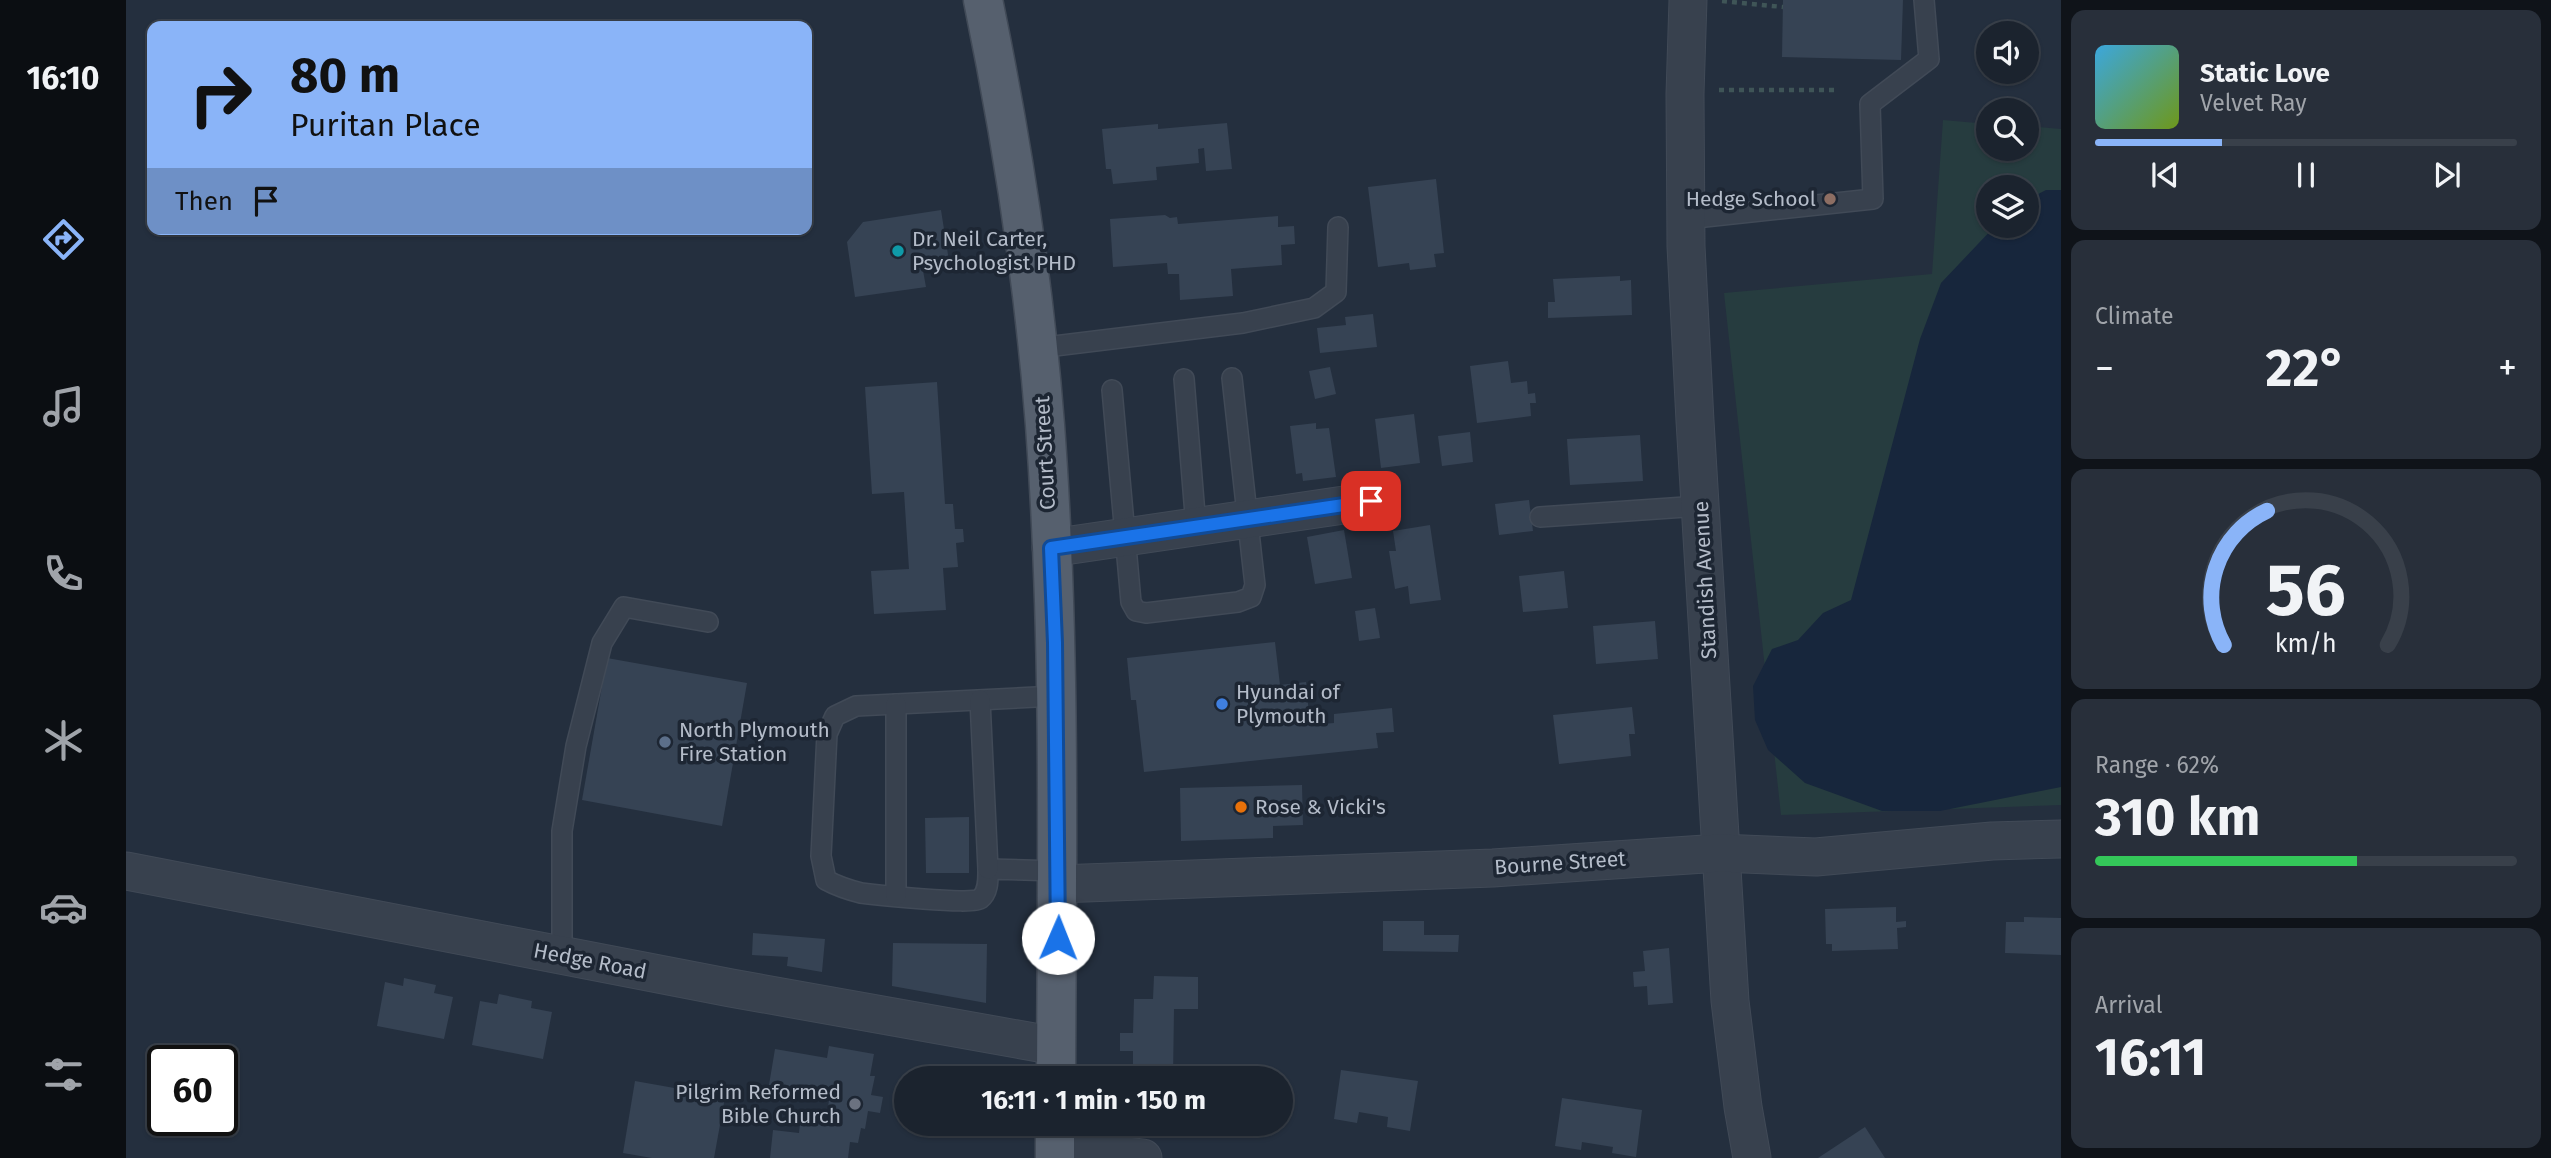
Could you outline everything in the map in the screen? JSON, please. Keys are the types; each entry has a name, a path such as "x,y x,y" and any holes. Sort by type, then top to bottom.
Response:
{"main road":[{"name":"Court Street","path":"983,0 1023,226 1045,426 1056,696 1056,1062"}],"street":[{"name":"Standish Avenue","path":"1704,1 1685,94 1686,219 1700,506 1730,1001 1752,1158"},
{"path":"1051,548 1371,501"},
{"name":"Bourne Street","path":"1058,877 1493,868 1720,853 1816,857 1992,841 2061,839"},
{"name":"Hedge Road","path":"126,871 562,956 1056,1062"},
{"path":"1055,1143 1143,1158"}],"lane":[{"path":"1686,219 1873,199 1870,104 1929,59 1924,0"},
{"path":"1038,348 1243,323 1314,308 1336,292 1338,227"},
{"path":"1112,390 1123,537 1131,602 1136,611 1146,613 1238,602 1251,597 1255,585 1232,378"},
{"path":"1184,379 1196,527"},
{"path":"1539,517 1700,506"},
{"path":"562,956 562,831 576,746 602,643 624,607 708,622"},
{"path":"981,700 988,888 977,901 862,893 826,880 821,856 827,734 835,716 856,706 1056,696"},
{"path":"896,704 896,896"},
{"path":"988,869 1058,877"}],"path":[{"path":"1704,1 1783,7"},
{"path":"1718,90 1836,90"}],"green space":[{"path":"1943,120 1976,123 1976,161 2039,161 2039,127 2061,129 2061,805 1781,815 1724,293 1932,274"}],"water":[{"path":"2046,190 2061,190 2061,787 1940,811 1882,811 1805,783 1768,750 1755,720 1753,686 1772,649 1798,640 1823,613 1851,600 1920,339 1941,283 1984,238 2039,238 2039,194"}],"building":[{"path":"1783,0 1903,0 1901,60 1782,57"},
{"path":"1227,123 1232,169 1206,171 1204,148 1198,149 1199,163 1156,167 1157,180 1113,184 1111,169 1106,169 1102,129 1158,124 1158,129"},
{"path":"1436,179 1444,253 1434,254 1436,267 1410,270 1409,263 1378,267 1368,187"},
{"name":"Dr. Neil Carter, Psychologist PHD","path":"941,210 949,261 922,265 926,287 855,297 847,242 863,222"},
{"path":"1165,215 1170,218 1177,217 1178,224 1278,216 1278,227 1294,226 1295,244 1281,245 1282,265 1231,269 1233,296 1180,300 1179,274 1168,274 1167,263 1113,267 1110,219"},
{"path":"1620,276 1620,281 1631,280 1632,315 1548,318 1548,302 1555,302 1553,279"},
{"path":"1373,314 1377,347 1320,353 1317,328 1346,325 1345,317"},
{"path":"1508,361 1511,383 1527,381 1528,394 1535,393 1536,403 1530,403 1531,416 1477,423 1470,366"},
{"path":"1330,367 1336,394 1315,399 1309,371"},
{"path":"937,382 945,504 953,504 955,529 963,529 964,542 956,543 958,567 943,568 946,610 874,614 871,571 909,569 904,492 872,494 865,387"},
{"path":"1414,414 1420,463 1381,468 1375,419"},
{"path":"1316,423 1316,429 1329,428 1336,477 1303,481 1302,473 1296,474 1290,426"},
{"path":"1470,432 1473,462 1442,466 1438,436"},
{"path":"1640,435 1643,481 1570,485 1567,439"},
{"path":"1529,500 1533,531 1499,535 1495,504"},
{"path":"1430,525 1441,600 1410,604 1408,586 1395,589 1389,551 1396,551 1393,531"},
{"path":"1344,530 1352,578 1315,584 1307,537"},
{"path":"1564,571 1568,608 1523,612 1519,576"},
{"path":"1375,608 1380,638 1359,641 1355,611"},
{"path":"1655,621 1658,659 1596,664 1593,626"},
{"name":"Hyundai of Plymouth","path":"1275,642 1280,685 1306,682 1310,725 1334,723 1334,714 1392,708 1394,732 1376,733 1378,748 1144,772 1136,700 1131,700 1127,658"},
{"name":"North Plymouth Fire Station","path":"607,658 747,683 722,826 582,800"},
{"path":"1632,707 1635,734 1629,734 1631,756 1559,764 1553,715"},
{"name":"Rose & Vicki's","path":"1302,785 1303,825 1273,826 1273,838 1181,841 1180,788"},
{"path":"969,817 969,873 926,873 925,818"},
{"path":"1896,907 1896,922 1906,921 1906,927 1897,928 1898,949 1832,951 1832,944 1826,944 1825,909"},
{"path":"2024,917 2061,918 2061,955 2005,953 2006,922 2024,922"},
{"path":"1383,921 1424,921 1424,935 1459,935 1458,952 1383,951"},
{"path":"753,933 825,939 822,972 787,966 788,957 752,955"},
{"path":"893,943 987,944 986,1003 892,986"},
{"path":"1669,948 1673,1003 1648,1005 1647,986 1634,987 1633,972 1645,971 1643,951"},
{"path":"1154,976 1198,977 1198,1009 1174,1009 1173,1066 1133,1066 1133,1051 1120,1051 1120,1033 1133,1033 1134,999 1153,999"},
{"path":"404,978 436,985 434,993 453,997 444,1039 377,1026 385,982 403,986"},
{"path":"499,994 532,1001 531,1008 552,1012 543,1059 472,1045 480,1001 497,1004"},
{"name":"Pilgrim Reformed Bible Church","path":"829,1046 874,1054 870,1076 875,1076 871,1095 883,1097 880,1113 868,1111 865,1129 861,1128 858,1143 850,1142 848,1158 770,1158 773,1130 799,1133 801,1115 826,1118 830,1095 769,1085 775,1049 827,1058"},
{"path":"1341,1070 1418,1081 1410,1131 1387,1127 1388,1117 1359,1112 1357,1123 1334,1119"},
{"path":"635,1081 725,1097 714,1158 652,1158 623,1153"},
{"path":"1562,1098 1642,1110 1636,1157 1612,1153 1613,1147 1582,1142 1581,1150 1555,1146"},
{"path":"1865,1127 1885,1158 1818,1158"}],"place":[{"name":"Hedge School","path":"1830,199"},
{"name":"Dr. Neil Carter, Psychologist PHD","path":"898,251"},
{"name":"Hyundai of Plymouth","path":"1222,704"},
{"name":"North Plymouth Fire Station","path":"665,742"},
{"name":"Rose & Vicki's","path":"1241,807"},
{"name":"Pilgrim Reformed Bible Church","path":"855,1104"}],"route":[{"path":"1058,938 1055,643 1051,548 1371,501"}]}
